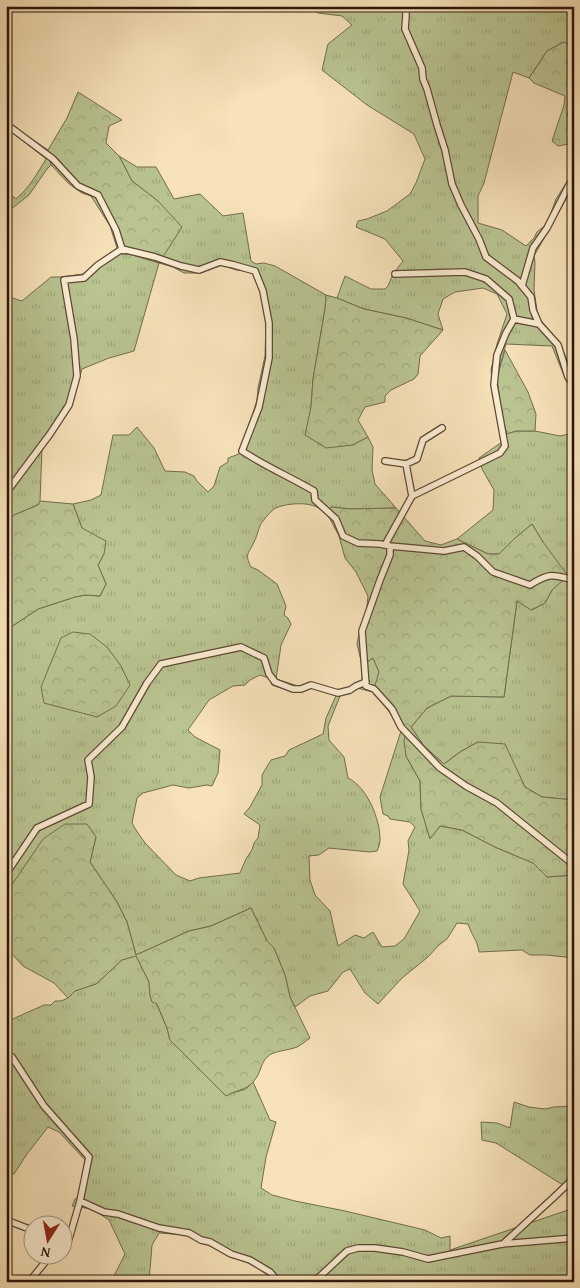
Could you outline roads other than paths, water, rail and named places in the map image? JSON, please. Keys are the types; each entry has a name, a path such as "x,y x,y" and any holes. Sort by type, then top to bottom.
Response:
{"street":[{"path":"405,6 405,29 422,68 423,79 445,150 452,184 461,205 486,256 518,281 532,297 533,310 539,324 558,345 568,377 574,385"},
{"path":"574,106 571,114 574,125"},
{"path":"6,124 53,159 78,186 98,195 116,230 122,249"},
{"path":"522,286 534,248 574,179"},
{"path":"6,493 69,406 76,376 74,340 64,280 84,278 98,265 122,249 199,270 220,262 256,271 263,291 269,323 269,358 259,407 242,451 263,465 314,491 315,500 336,519 343,536 358,543 444,551 464,547 477,556 493,572 530,585 543,577 557,575 574,580"},
{"path":"395,274 465,272 486,279 509,299 514,319 497,355 494,385 505,446 500,453 412,496"},
{"path":"514,319 539,324"},
{"path":"385,461 406,464 417,459 423,440 442,428"},
{"path":"406,464 412,496 388,546 390,555 362,631 366,686 374,689 392,709 401,727 440,768 466,786 497,803 574,865"},
{"path":"6,874 37,828 89,804 91,777 88,760 122,727 147,682 161,664 241,647 264,658 269,674 275,682 293,689 301,689 311,685 338,693 350,690 366,682"},
{"path":"6,1054 12,1057 44,1106 90,1157 80,1201 72,1222"},
{"path":"503,1244 574,1178"},
{"path":"80,1201 104,1212 118,1214 159,1228 189,1233 231,1254 250,1260 282,1282"},
{"path":"6,1220 22,1226"},
{"path":"314,1282 347,1251 358,1248 375,1248 403,1252 428,1259 503,1244 574,1238"},
{"path":"29,1282 42,1266"}]}
